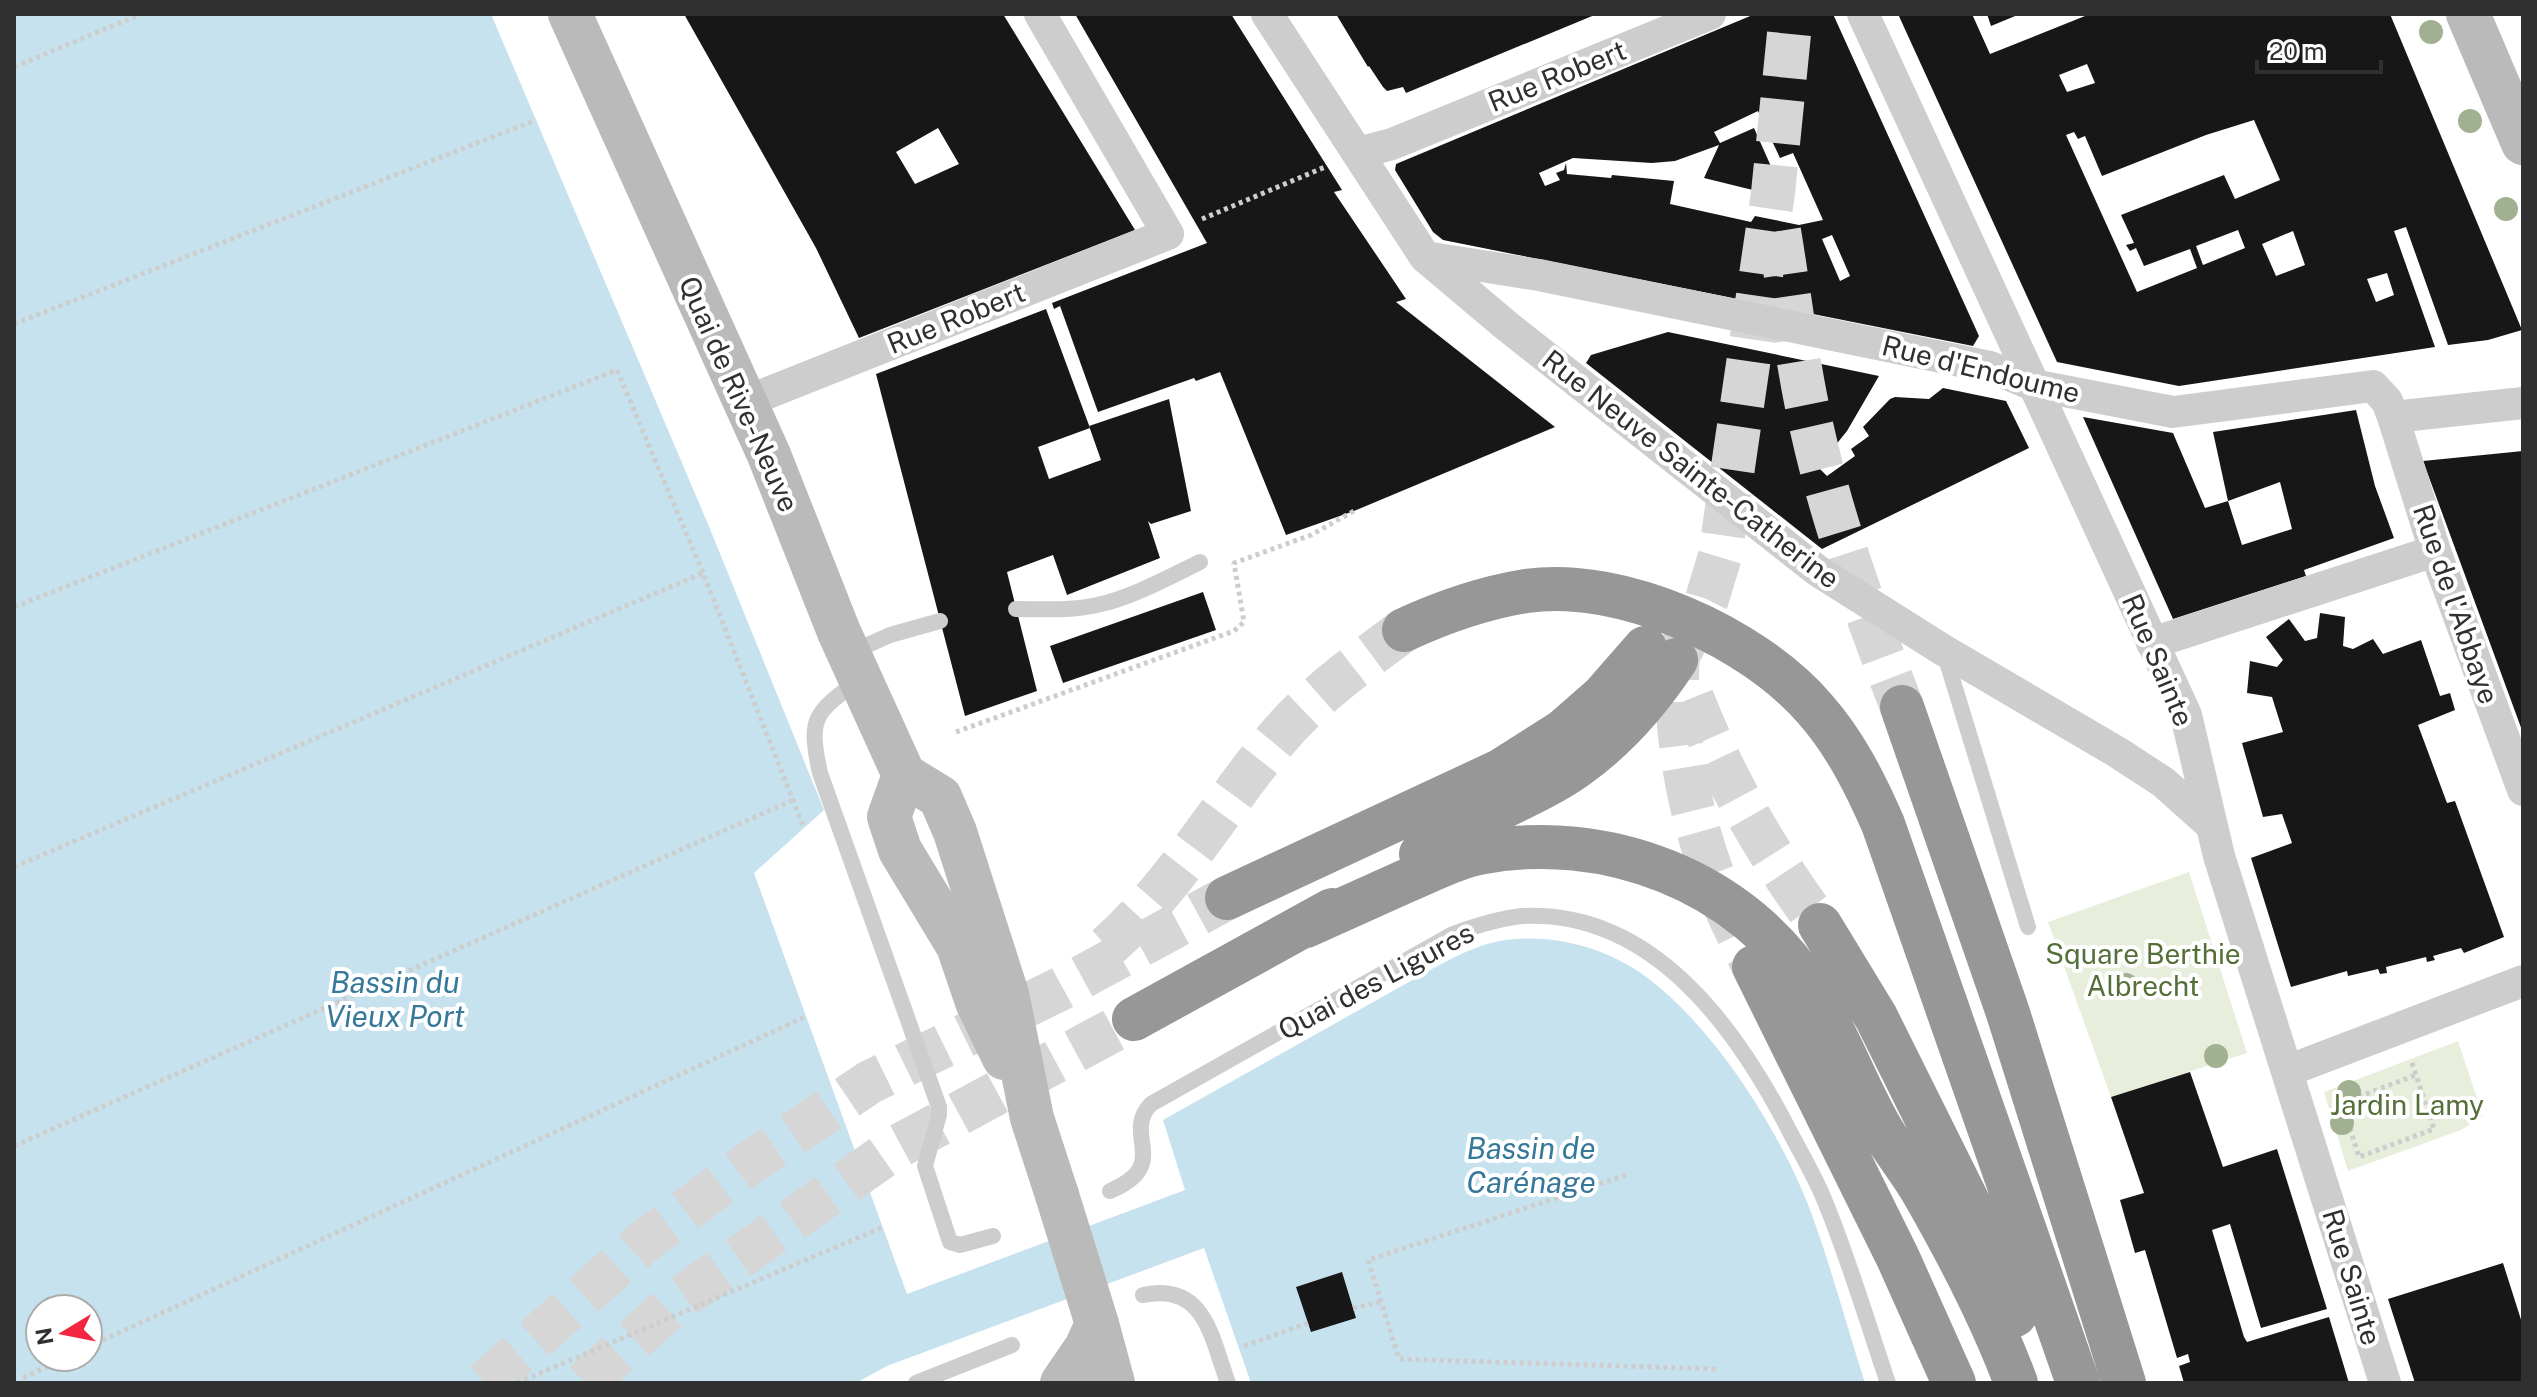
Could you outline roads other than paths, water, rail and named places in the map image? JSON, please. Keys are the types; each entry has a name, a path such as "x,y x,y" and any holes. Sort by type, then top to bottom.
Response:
{"highway":[{"path":"1404,630 1445,611 1529,591 1602,595 1640,603 1688,619 1735,644 1785,679 1814,707 1866,785 1883,824 2078,1383"},
{"path":"1134,1019 1306,926 1468,825 1576,767 1624,727 1655,692 1661,654 1603,696 1563,731 1500,771 1227,898"},
{"path":"1902,707 2008,1013 2124,1383"},
{"path":"1306,926 1447,864 1477,854 1518,847 1579,848 1625,856 1680,876 1720,898 1772,942 1811,990 1880,1127 1922,1190 1946,1234 2016,1383"},
{"path":"1820,925 1876,1017 1979,1224 2039,1383"},
{"path":"1754,967 1898,1258 1954,1383"},
{"path":"1880,1127 1906,1201 1958,1305 1985,1383"}],"main road":[{"name":"Quai de Rive-Neuve","path":"570,14 769,455 854,667 904,775"},
{"path":"2468,14 2523,143"},
{"path":"1032,1118 977,1002 958,946 900,850 889,817 904,775 940,797 959,843 1007,994 1032,1118 1057,1195 1100,1351 1062,1383"}],"street":[{"name":"Rue Robert","path":"745,402 1180,229 1040,14"},
{"name":"Rue Neuve Sainte-Catherine","path":"1267,14 1425,257 1508,327 1818,571 1943,650 2152,774 2210,824"},
{"name":"Rue Robert","path":"1358,153 1392,144 1710,14"},
{"name":"Rue Sainte","path":"1863,14 2186,715 2210,824 2385,1383"},
{"name":"Rue d'Endoume","path":"1425,257 1539,275 1990,367 2033,385 2173,412 2373,386 2387,401 2393,417"},
{"path":"2393,417 2523,403"},
{"name":"Rue de l'Abbaye","path":"2393,417 2435,551 2523,790"},
{"path":"2152,643 2435,551"},
{"path":"2287,1071 2523,981"}],"lane":[{"path":"1016,609 1098,605 1167,579 1200,562"},
{"path":"940,621 890,635 854,667 816,718 812,740 820,773 939,1107 925,1166 950,1242 960,1245 993,1236"},
{"path":"1943,650 2028,927"},
{"name":"Quai des Ligures","path":"1110,1191 1128,1183 1141,1168 1142,1122 1151,1104 1453,934 1523,916 1569,919 1618,935 1654,955 1701,1000 1740,1046 1778,1108 1826,1203 1888,1383"},
{"path":"1143,1295 1167,1291 1189,1300 1201,1315 1228,1383"},
{"path":"916,1383 1012,1345"}],"water":[{"name":"Bassin du Vieux Port","path":"14,14 491,14 708,524 824,810 754,873 907,1294 1185,1190 1163,1120 1457,956 1499,941 1534,938 1586,947 1633,968 1661,989 1715,1045 1762,1113 1799,1183 1826,1257 1865,1383 1251,1383 1204,1248 887,1366 856,1383 14,1383"}],"tunnel":[{"path":"1677,658 1707,599 1720,556 1773,193 1791,14"},
{"path":"1779,231 1802,380 1820,464 1852,570 1902,707"},
{"path":"1107,947 1153,900 1288,726 1335,682 1404,630"},
{"path":"1679,636 1677,700 1690,797 1718,889 1754,967"},
{"path":"1692,698 1748,816 1820,925"},
{"path":"485,1383 646,1240 748,1164 870,1082 1058,990 1227,898"},
{"path":"585,1383 678,1300 895,1148 1134,1019"}],"park label":[{"name":"Square Berthie Albrecht","path":"2143,970"},
{"name":"Jardin Lamy","path":"2407,1105"}],"water label":[{"name":"Bassin de Carénage","path":"1531,1166"}]}
